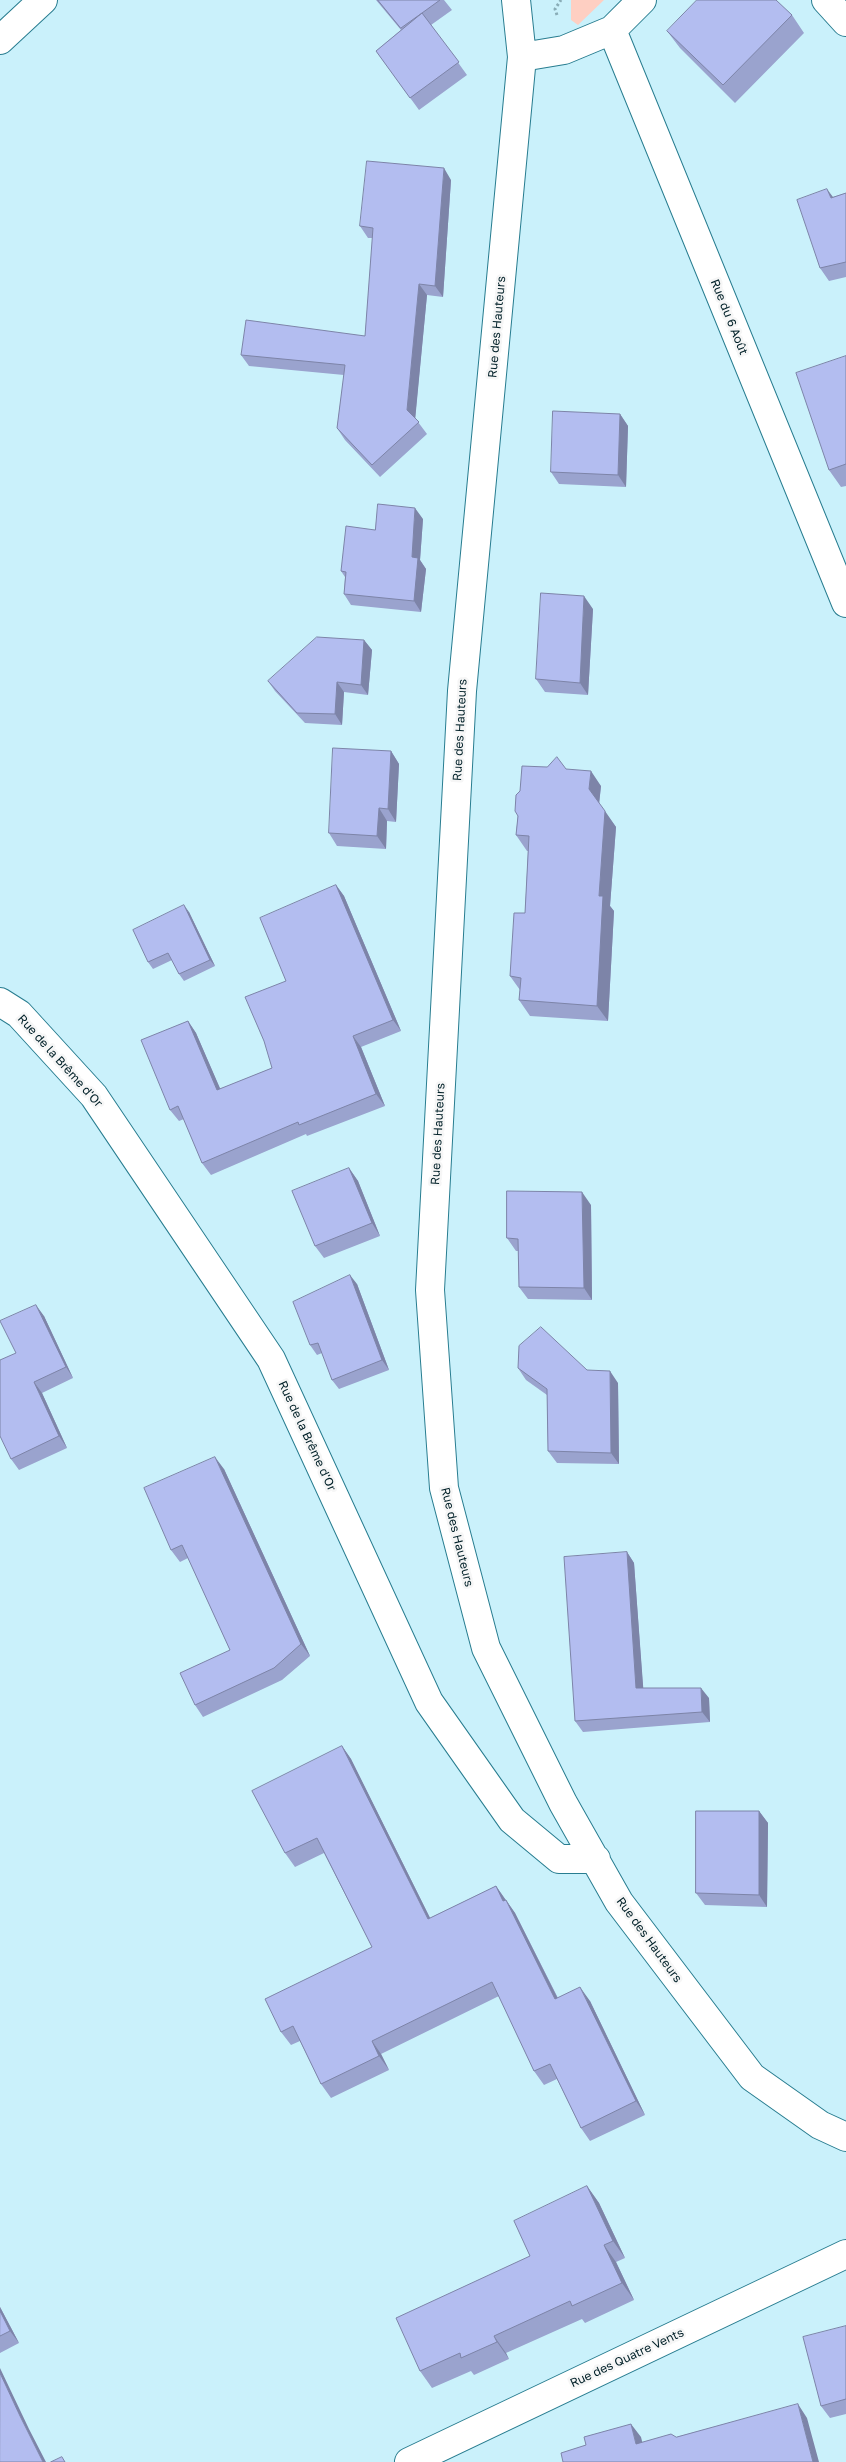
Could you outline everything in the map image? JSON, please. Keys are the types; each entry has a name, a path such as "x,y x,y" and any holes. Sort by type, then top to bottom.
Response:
{"street":[{"path":"0,40 42,0"},
{"name":"Rue des Hauteurs","path":"516,0 522,58 462,691 430,1290 444,1488 486,1648 562,1804 596,1859 619,1902 752,2077 820,2125 846,2137"},
{"path":"522,58 564,50 612,30 642,0"},
{"path":"826,0 846,22"},
{"name":"Rue du 6 Août","path":"612,30 846,603"},
{"name":"Rue de la Brême d'Or","path":"0,1002 19,1014 94,1096 272,1359 429,1702 512,1820 559,1859 596,1859"},
{"name":"Rue des Quatre Vents","path":"409,2462 846,2254"}],"shaded area":[{"path":"571,0 604,0 578,25 571,20"}],"building":[{"path":"378,0 440,0 401,28"},
{"path":"697,0 776,0 792,15 723,85 667,31"},
{"path":"422,13 459,62 410,98 376,51"},
{"path":"367,161 444,168 435,286 419,284 407,410 419,422 372,465 337,428 345,365 241,355 246,320 365,336 373,228 360,226"},
{"path":"827,189 831,198 846,193 846,262 820,268 797,200"},
{"path":"846,356 846,464 829,470 796,373"},
{"path":"553,411 620,414 618,475 551,472"},
{"path":"378,504 415,508 412,557 418,558 414,601 344,594 346,572 341,571 346,526 375,530"},
{"path":"541,593 584,596 580,683 536,679"},
{"path":"317,637 364,640 361,685 337,682 335,714 297,713 268,681"},
{"path":"333,748 391,751 388,809 379,808 377,836 329,833"},
{"path":"557,757 566,769 591,771 589,789 605,811 599,896 603,896 597,1006 519,1000 521,978 510,976 514,913 525,913 529,836 516,835 518,816 515,811 516,795 520,791 522,766 547,767"},
{"path":"336,885 393,1020 353,1036 376,1094 299,1125 298,1122 202,1163 178,1106 170,1110 141,1040 188,1021 217,1090 272,1068 264,1041 245,997 286,981 260,918"},
{"path":"184,905 210,960 179,974 168,953 148,962 133,930"},
{"path":"349,1168 372,1223 315,1246 292,1191"},
{"path":"507,1191 582,1192 584,1288 519,1287 518,1239 507,1238"},
{"path":"350,1275 382,1360 332,1380 318,1343 310,1345 293,1302"},
{"path":"36,1305 66,1367 34,1382 59,1436 11,1459 0,1436 0,1360 16,1353 0,1321"},
{"path":"541,1327 587,1370 610,1371 611,1453 548,1451 547,1389 518,1368 519,1346"},
{"path":"215,1457 301,1644 274,1668 195,1705 180,1673 230,1650 182,1545 171,1550 144,1488"},
{"path":"627,1552 636,1688 701,1688 702,1712 575,1721 564,1557"},
{"path":"342,1746 428,1919 496,1886 503,1901 506,1900 555,1999 580,1987 636,2101 581,2128 550,2064 534,2071 492,1982 372,2041 379,2056 321,2084 293,2026 281,2032 265,1999 372,1947 317,1838 285,1853 252,1791"},
{"path":"696,1811 759,1811 759,1895 696,1893"},
{"path":"587,2186 613,2241 604,2245 622,2283 572,2306 570,2301 494,2336 497,2342 461,2358 460,2353 420,2371 396,2318 530,2256 514,2221"},
{"path":"0,2311 10,2331 0,2336"},
{"path":"846,2326 846,2399 821,2406 803,2337"},
{"path":"0,2373 20,2416 43,2462 0,2462"},
{"path":"798,2404 813,2462 563,2462 561,2453 586,2445 584,2437 631,2424 636,2444 671,2434 676,2437"},
{"path":"62,2457 65,2462 51,2462"}]}
